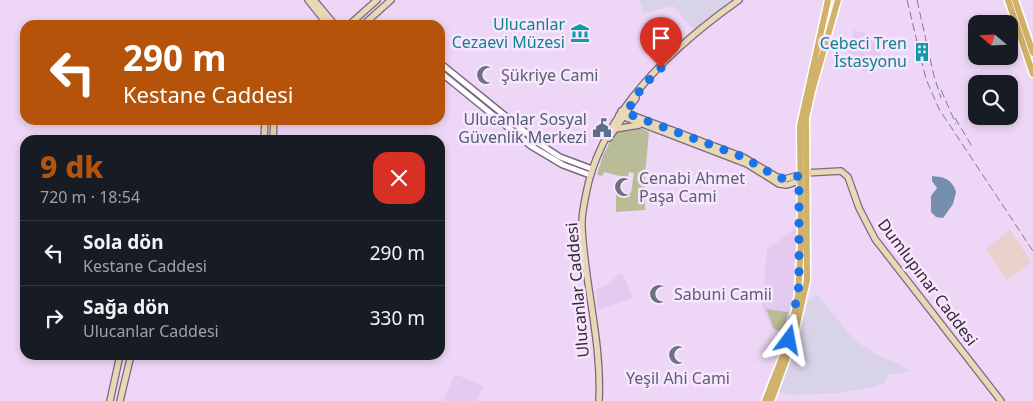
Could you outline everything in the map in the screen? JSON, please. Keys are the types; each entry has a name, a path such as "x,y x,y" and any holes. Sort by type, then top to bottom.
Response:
{"main road":[{"path":"308,0 324,20"},
{"path":"314,0 331,20"},
{"path":"355,20 377,0"},
{"path":"369,20 391,0"},
{"name":"Ulucanlar Caddesi","path":"599,401 595,331 582,228 592,169 600,149 642,87 691,39 739,0"},
{"path":"765,401 789,340 798,295 801,244 801,117 828,0"},
{"path":"771,401 793,341 807,280 802,177 805,134 809,104 838,0"},
{"path":"1008,0 1027,38 1033,74"},
{"path":"1015,0 1033,53"},
{"path":"622,114 743,157 777,177 785,179 802,177"},
{"path":"622,114 644,126 746,164 779,184 787,185 802,177"},
{"name":"Ulucanlar Caddesi","path":"600,149 622,114"},
{"path":"614,129 630,125 644,126"},
{"name":"Dumlupınar Caddesi","path":"802,177 816,170 840,171 848,177 859,208 873,236 1001,401"},
{"path":"110,401 119,360"},
{"path":"120,401 130,360"}],"street":[{"path":"445,67 540,144 560,157 592,169"},
{"path":"445,76 530,146 563,165 590,175"}],"shaded area":[{"path":"640,0 730,0 695,31 673,6 644,13"},
{"path":"854,30 885,40 874,74 844,65"},
{"path":"796,228 793,295 784,334 780,334 771,327 762,306 767,249"},
{"path":"1010,230 1031,262 1007,280 986,249"},
{"path":"620,273 623,274 633,298 598,310 596,289 609,284"},
{"path":"817,294 854,340 909,371 888,375 885,383 873,387 837,393 794,395 779,392 799,339 808,302"},
{"path":"455,374 484,386 477,401 443,401"}],"green space":[{"path":"639,127 649,132 645,175 645,210 616,212 616,192 631,193 634,173 629,172 628,178 604,172 602,176 597,175 603,155 616,131"},
{"path":"766,309 788,312 784,332 774,329"}],"water":[{"path":"932,176 950,181 956,192 953,204 943,218 936,217 931,212 931,196 937,188 932,181"}],"railway":[{"path":"907,0 926,79 939,109 1033,251"},
{"path":"917,0 934,76 941,98"},
{"path":"941,90 956,124"},
{"path":"955,118 973,148"}],"place":[{"name":"Ulucanlar Cezaevi Müzesi","path":"580,33"},
{"name":"Cebeci Tren İstasyonu","path":"922,52"},
{"name":"Şükriye Cami","path":"486,75"},
{"name":"Ulucanlar Sosyal Güvenlik Merkezi","path":"602,128"},
{"name":"Cenabi Ahmet Paşa Cami","path":"624,187"},
{"name":"Sabuni Camii","path":"659,294"},
{"name":"Yeşil Ahi Cami","path":"678,355"}],"route":[{"path":"661,68 642,87 626,113 743,157 781,179 799,176 801,233 799,285 789,340"}]}
